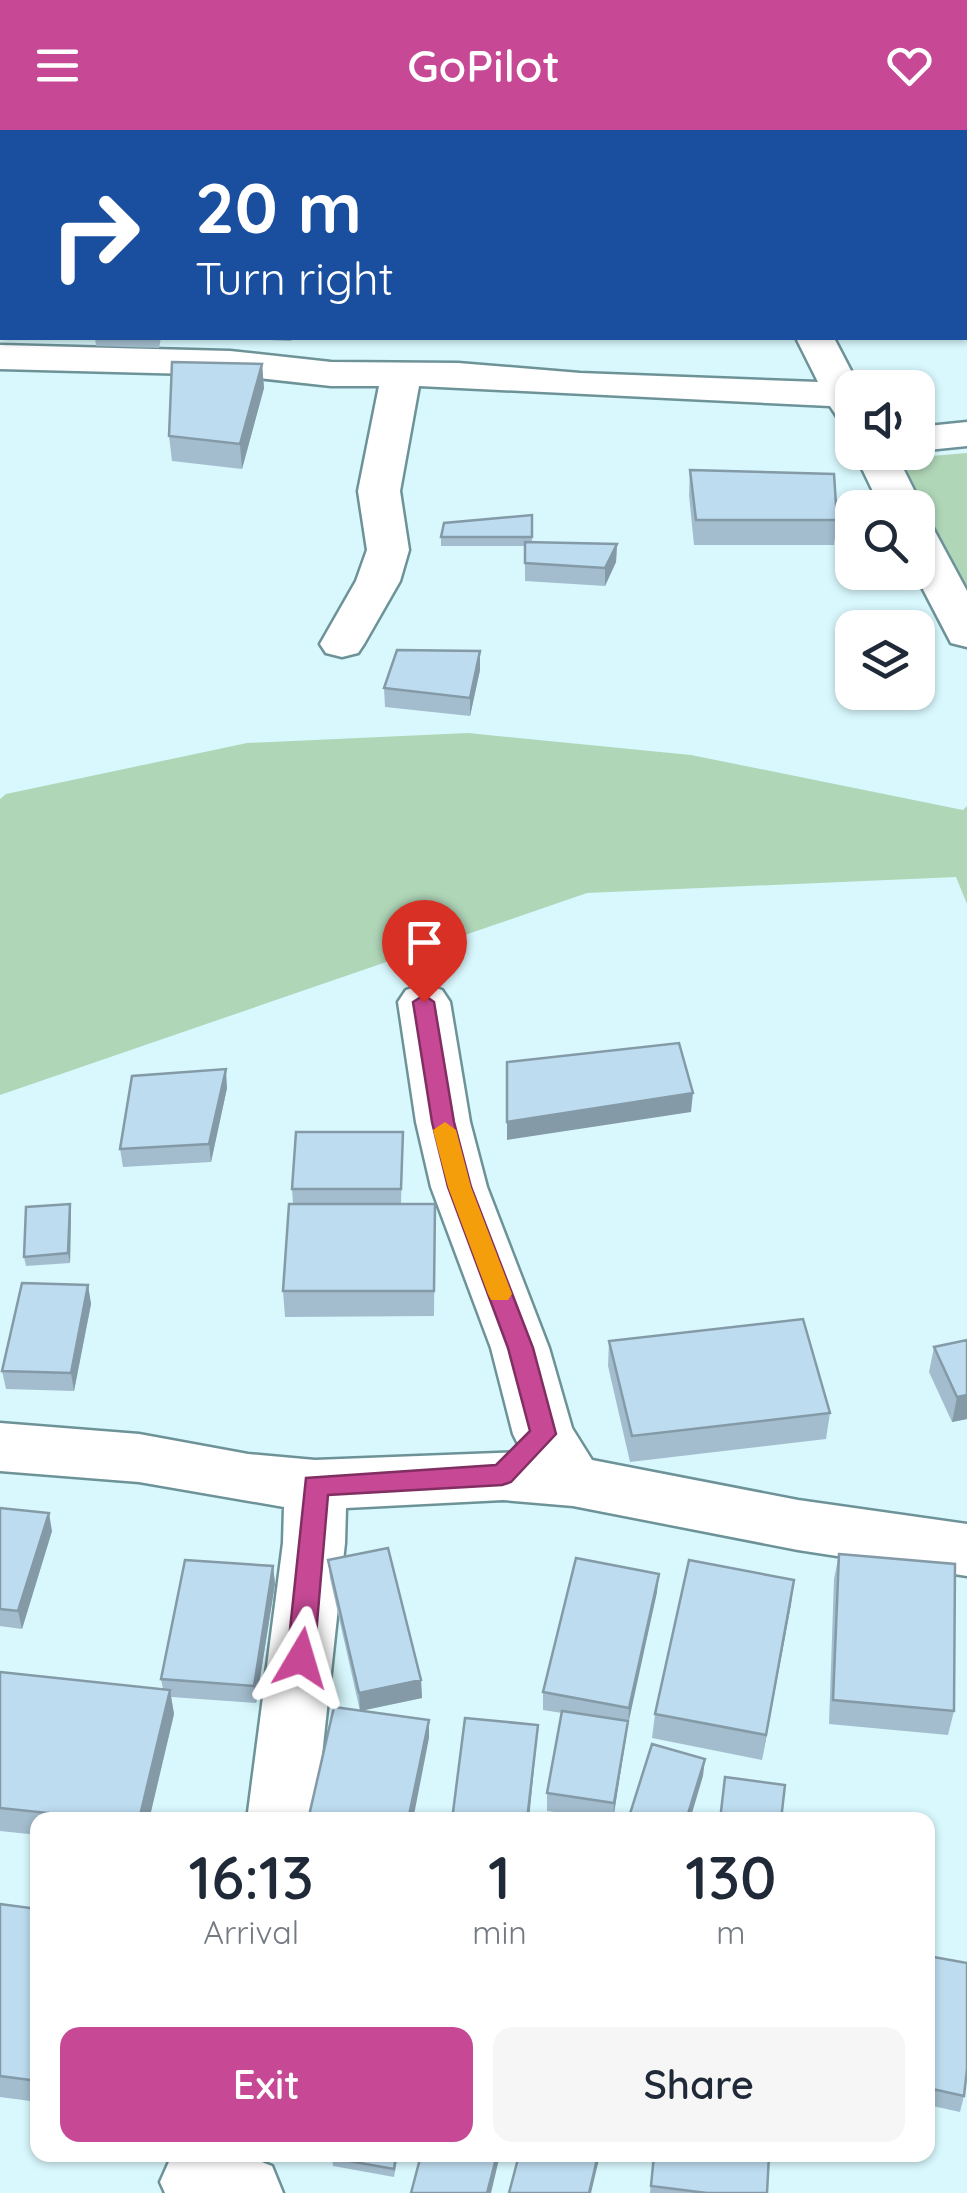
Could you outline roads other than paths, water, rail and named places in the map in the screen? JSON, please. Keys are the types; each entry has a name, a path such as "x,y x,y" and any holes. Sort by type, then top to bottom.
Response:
{"street":[{"path":"816,340 835,376"},
{"path":"0,357 230,363 331,374 458,375 835,401"},
{"path":"342,644 378,580 388,550 379,492 401,376"},
{"path":"935,437 967,434"},
{"path":"935,571 967,634"},
{"path":"424,1002 443,1122 459,1187 520,1348 540,1463"},
{"path":"0,1447 139,1458 248,1480 315,1486 540,1463 798,1525 967,1550"},
{"path":"281,1812 314,1544 315,1486"}]}
